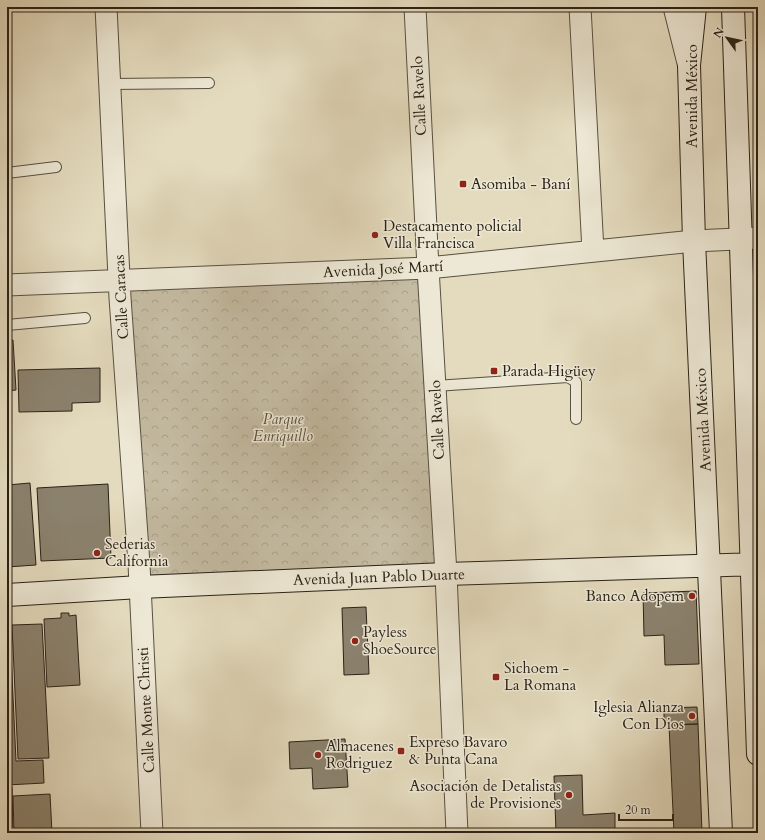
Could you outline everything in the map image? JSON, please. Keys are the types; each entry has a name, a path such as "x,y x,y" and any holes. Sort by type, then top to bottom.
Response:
{"main road":[{"name":"Avenida México","path":"695,7 689,65 694,241 721,833"},
{"path":"733,7 749,238 758,754"},
{"name":"Avenida Juan Pablo Duarte","path":"7,595 140,587 446,574 754,564"}],"street":[{"name":"Calle Caracas","path":"106,7 119,281 140,587"},
{"name":"Calle Ravelo","path":"415,7 428,268 446,574 457,833"},
{"path":"580,7 593,251"},
{"path":"674,7 689,65"},
{"name":"Avenida José Martí","path":"7,285 428,268 694,241 749,238"},
{"name":"Calle Monte Christi","path":"140,587 152,833"}],"lane":[{"path":"110,84 209,83"},
{"path":"7,173 56,167"},
{"path":"7,325 85,318"},
{"path":"435,386 568,377 576,382 576,419"}],"green space":[{"name":"Parque Enriquillo","path":"428,268 446,574 140,587 119,281"}],"building":[{"path":"13,340 16,390 7,391 7,341"},
{"path":"100,368 100,402 72,403 72,411 19,412 18,370"},
{"path":"30,483 36,565 7,567 7,485"},
{"path":"108,484 111,558 41,561 37,488"},
{"path":"696,591 699,664 665,665 664,635 644,636 643,593"},
{"name":"Payless ShoeSource","path":"366,607 369,674 344,675 342,608"},
{"path":"61,613 69,613 69,616 76,615 80,685 47,687 44,619 61,618"},
{"path":"42,624 49,758 18,759 12,625"},
{"path":"7,632 10,632 16,761 43,760 44,783 7,785"},
{"path":"697,707 698,724 664,725 664,708"},
{"path":"698,724 702,833 674,833 669,725"},
{"name":"Almacenes Rodriguez","path":"345,739 348,787 313,789 312,768 290,769 289,742"},
{"name":"Asociación de Detalistas de Provisiones","path":"582,775 583,815 615,813 615,833 556,833 554,776"},
{"path":"12,787 13,833 7,833 7,788"},
{"path":"50,794 52,833 14,833 13,796"}],"place":[{"name":"Asomiba - Baní","path":"463,184"},
{"name":"Destacamento policial Villa Francisca","path":"375,235"},
{"name":"Parada Higüey","path":"494,371"},
{"name":"Sederias California","path":"97,553"},
{"name":"Banco Adopem","path":"692,596"},
{"name":"Payless ShoeSource","path":"355,641"},
{"name":"Sichoem - La Romana","path":"496,677"},
{"name":"Iglesia Alianza Con Dios","path":"692,716"},
{"name":"Expreso Bavaro & Punta Cana","path":"401,751"},
{"name":"Almacenes Rodriguez","path":"318,755"},
{"name":"Asociación de Detalistas de Provisiones","path":"569,795"}]}
